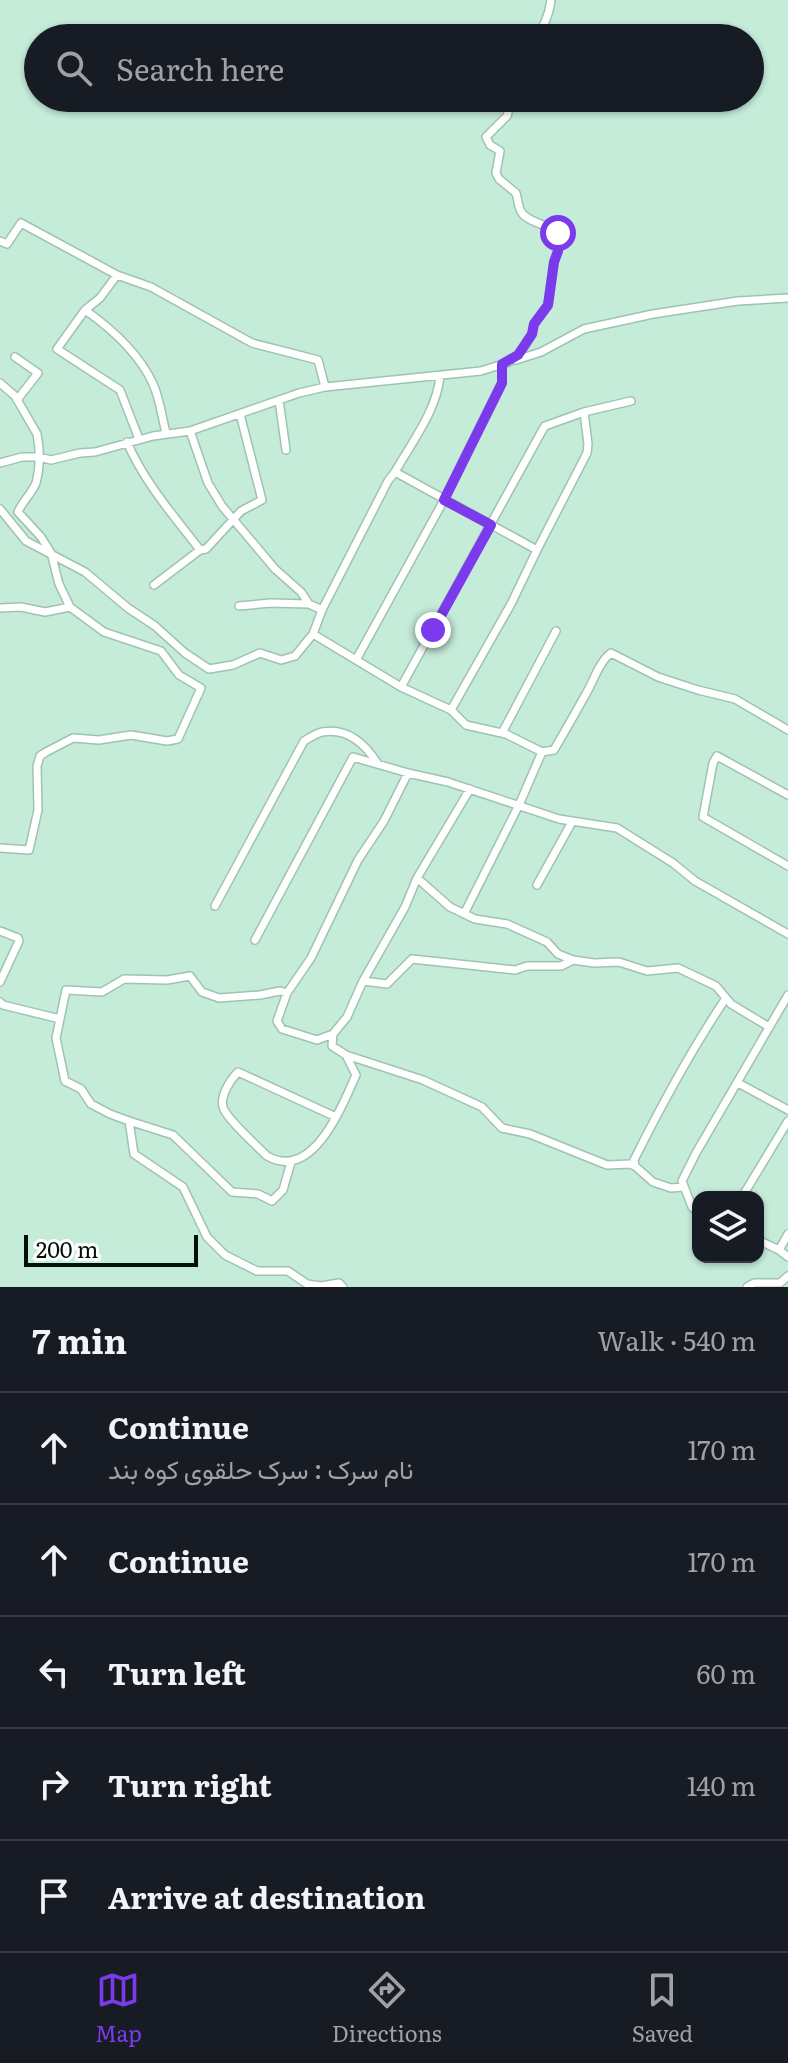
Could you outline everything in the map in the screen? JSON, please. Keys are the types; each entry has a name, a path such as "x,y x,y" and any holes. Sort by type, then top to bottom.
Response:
{"street":[{"path":"544,24 551,0"},
{"path":"356,660 444,500 502,383 505,363 518,355 548,305 558,251 558,233 520,211 516,193 496,173 500,151 490,145 486,137 508,112"},
{"path":"0,241 7,244 21,223 117,275 151,287 252,343 318,360 325,387"},
{"path":"117,275 100,298 85,310 57,349 120,390 139,439"},
{"path":"0,463 22,457 51,460 166,433 190,431 325,387 481,371 541,352 584,329 653,314 738,301 788,298"},
{"path":"85,310 112,329 140,362 154,385 166,433"},
{"path":"15,357 38,373 17,400"},
{"path":"0,509 26,541 85,572 209,669 233,665 260,653 281,660 295,656 313,634 322,610 388,481 432,407 439,390 440,376"},
{"path":"0,383 17,400 37,434 39,457 35,484 18,512 51,553 59,584 70,607 104,632 161,651 179,675 201,688 178,739 167,741 131,735 99,740 73,738 40,756 37,766 38,810 29,850 0,848"},
{"path":"279,400 286,450"},
{"path":"401,687 545,426 584,412 631,401"},
{"path":"451,710 511,604 587,453 584,412"},
{"path":"154,585 200,550 206,549 241,511 262,500 240,414"},
{"path":"190,431 208,483 222,506 309,604"},
{"path":"127,442 157,494 200,550"},
{"path":"395,472 537,550"},
{"path":"239,606 309,604 322,610"},
{"path":"0,608 21,607 45,612 70,607"},
{"path":"502,733 556,631"},
{"path":"313,634 401,687 451,710 466,725 502,733 542,752 554,750 602,662 611,653 658,677 735,699 788,730"},
{"path":"215,906 304,741 322,732 355,737 378,764"},
{"path":"464,914 542,752"},
{"path":"788,795 717,756 703,817 788,866"},
{"path":"255,940 353,757 448,782 572,822 617,828 673,863 695,881 788,934"},
{"path":"408,773 384,821 358,860 311,958 287,993 277,1021 282,1029 317,1040 333,1034 347,1017 417,878 470,789"},
{"path":"537,885 572,822"},
{"path":"417,878 450,907 475,919 507,924 547,942 558,954 573,960 619,962 647,971 678,968 716,986 731,1004 769,1027"},
{"path":"0,931 19,941 0,982"},
{"path":"363,981 387,984 412,959 515,970 527,966 561,966 573,960"},
{"path":"287,993 280,991 219,998 202,992 190,976 167,980 124,979 102,992 66,990 56,1038 65,1081 81,1089 91,1104 110,1114 173,1135 232,1192 258,1194 272,1201 283,1190 291,1162"},
{"path":"692,1207 682,1181 788,995"},
{"path":"635,1166 634,1160 678,1075 726,998"},
{"path":"0,1002 60,1019"},
{"path":"333,1034 332,1046 346,1055 423,1080 482,1107 502,1128 530,1134 607,1165 630,1164 653,1182 671,1188 683,1187"},
{"path":"336,1117 238,1072 223,1101 225,1112 267,1156 291,1162 297,1160 322,1140 336,1117 356,1075 346,1055"},
{"path":"738,1083 788,1110"},
{"path":"129,1121 134,1154 183,1187 207,1237 225,1255 257,1271 288,1271 307,1285 339,1283 343,1287"},
{"path":"746,1191 788,1121"},
{"path":"779,1250 788,1234"},
{"path":"764,1243 788,1257"},
{"path":"747,1287 754,1283 780,1283 788,1276"}],"route":[{"path":"433,630 491,525 444,500 502,383 502,364 518,355 548,305 558,251 558,233"}]}
